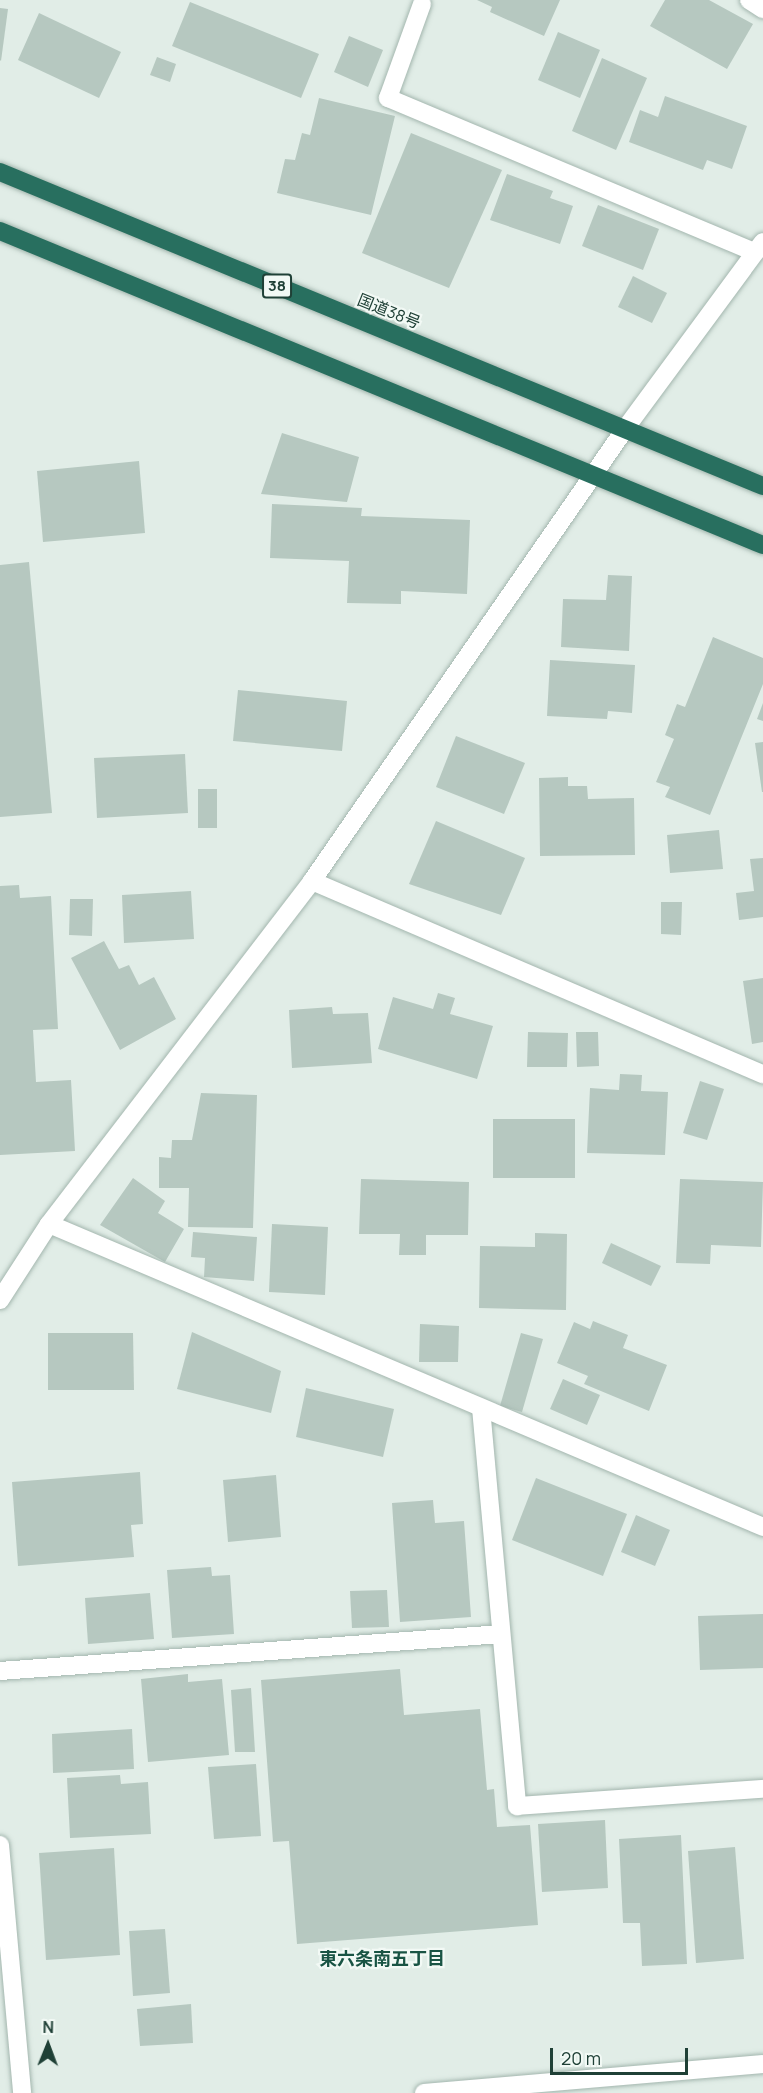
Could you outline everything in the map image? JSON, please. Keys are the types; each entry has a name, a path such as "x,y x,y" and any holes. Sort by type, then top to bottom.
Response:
{"highway":[{"name":"国道38号","path":"0,172 763,486"},
{"path":"0,231 763,545"}],"street":[{"path":"749,0 763,9"},
{"path":"0,1300 49,1224 312,881 593,474 759,247 387,98 422,4"},
{"path":"312,881 763,1074"},
{"path":"49,1224 763,1527"},
{"path":"481,1408 517,1806 763,1790"},
{"path":"0,1671 501,1634"},
{"path":"0,1845 22,2093"},
{"path":"424,2093 506,2090 763,2064"}],"building":[{"path":"477,0 560,0 544,36 490,12 492,7"},
{"path":"665,0 709,0 753,24 727,69 650,26"},
{"path":"190,2 319,54 301,98 172,46"},
{"path":"0,8 8,9 1,61 0,60"},
{"path":"39,13 121,52 99,98 18,60"},
{"path":"558,32 600,50 580,98 538,80"},
{"path":"349,36 383,50 368,87 334,72"},
{"path":"157,57 176,64 170,82 150,75"},
{"path":"602,58 647,78 616,150 572,131"},
{"path":"665,96 747,126 732,169 707,160 703,170 629,142 640,110 658,117"},
{"path":"319,98 395,116 371,215 277,193 285,159 295,160 302,133 310,135"},
{"path":"411,133 502,170 449,288 362,253"},
{"path":"507,174 553,191 550,198 573,206 560,244 490,220"},
{"path":"598,205 659,229 643,270 582,246"},
{"path":"633,276 667,293 652,323 618,307"},
{"path":"282,433 359,457 347,502 261,494"},
{"path":"139,461 145,533 43,542 37,471"},
{"path":"272,504 362,508 361,516 470,520 467,594 401,591 401,604 347,603 349,561 270,558"},
{"path":"29,562 52,813 0,817 0,565"},
{"path":"608,575 632,576 629,651 561,647 563,599 606,600"},
{"path":"713,637 763,658 763,684 710,815 665,797 670,787 656,782 674,739 665,735 677,704 685,707"},
{"path":"550,660 635,665 632,713 608,711 607,719 547,716"},
{"path":"238,690 347,701 342,751 233,741"},
{"path":"763,703 763,721 757,719"},
{"path":"456,736 525,763 504,814 436,787"},
{"path":"763,742 763,792 762,792 755,743"},
{"path":"185,754 188,813 97,818 94,758"},
{"path":"568,777 568,786 587,786 588,799 634,798 635,855 540,856 539,778"},
{"path":"198,789 217,789 217,828 198,828"},
{"path":"436,821 525,858 501,915 409,884"},
{"path":"719,830 723,869 670,873 667,835"},
{"path":"763,858 763,917 739,920 736,893 754,891 750,859"},
{"path":"19,885 20,898 51,896 58,1029 33,1030 36,1082 71,1080 75,1151 0,1155 0,886"},
{"path":"191,891 194,939 124,943 122,895"},
{"path":"70,899 93,899 92,936 69,935"},
{"path":"661,902 682,902 681,935 661,934"},
{"path":"104,941 119,969 129,965 139,985 154,977 176,1019 120,1050 71,958"},
{"path":"763,978 763,1042 752,1044 743,981"},
{"path":"438,993 455,998 450,1014 493,1026 477,1079 378,1049 393,997 433,1009"},
{"path":"332,1007 333,1014 368,1013 372,1063 292,1068 289,1010"},
{"path":"528,1032 568,1033 567,1067 527,1067"},
{"path":"576,1032 598,1032 599,1066 577,1067"},
{"path":"620,1074 642,1075 641,1091 668,1092 665,1155 587,1153 590,1088 619,1090"},
{"path":"700,1081 724,1089 707,1140 683,1133"},
{"path":"201,1093 257,1095 253,1228 188,1227 189,1188 159,1188 159,1157 171,1158 172,1140 192,1140"},
{"path":"493,1119 575,1119 575,1178 493,1178"},
{"path":"133,1178 165,1201 158,1213 184,1229 165,1262 100,1225"},
{"path":"361,1179 469,1182 468,1235 426,1235 426,1255 399,1255 400,1234 359,1234"},
{"path":"680,1179 763,1182 761,1247 711,1245 710,1264 676,1263"},
{"path":"272,1224 328,1227 325,1295 269,1292"},
{"path":"193,1232 257,1237 254,1281 204,1277 205,1258 191,1257"},
{"path":"535,1233 567,1234 566,1310 479,1308 480,1246 535,1247"},
{"path":"611,1243 661,1266 651,1286 602,1263"},
{"path":"593,1321 628,1335 623,1348 667,1365 649,1411 584,1384 588,1376 557,1363 574,1322 590,1329"},
{"path":"420,1324 459,1326 458,1362 419,1362"},
{"path":"192,1332 281,1371 271,1413 177,1389"},
{"path":"48,1333 133,1333 134,1390 48,1390"},
{"path":"521,1333 543,1339 522,1412 500,1406"},
{"path":"563,1379 600,1395 587,1425 550,1409"},
{"path":"306,1388 394,1409 383,1457 296,1437"},
{"path":"140,1472 143,1524 131,1525 134,1557 18,1566 12,1482"},
{"path":"276,1475 281,1537 228,1542 223,1480"},
{"path":"536,1478 627,1514 603,1576 512,1540"},
{"path":"433,1500 435,1523 464,1521 471,1617 400,1622 392,1503"},
{"path":"636,1515 670,1530 655,1566 621,1552"},
{"path":"211,1567 212,1576 230,1575 234,1634 172,1638 167,1570"},
{"path":"387,1590 389,1627 352,1628 350,1591"},
{"path":"150,1593 154,1639 88,1644 85,1598"},
{"path":"763,1614 763,1668 700,1670 698,1616"},
{"path":"400,1669 404,1715 480,1709 487,1790 494,1789 497,1827 530,1825 538,1925 297,1944 289,1841 273,1842 261,1680"},
{"path":"188,1674 188,1682 222,1679 229,1755 148,1762 141,1679"},
{"path":"251,1688 255,1752 235,1752 231,1690"},
{"path":"132,1729 134,1769 53,1773 52,1734"},
{"path":"256,1764 261,1836 214,1839 208,1767"},
{"path":"120,1775 121,1784 148,1782 151,1834 70,1838 67,1778"},
{"path":"605,1820 608,1888 542,1892 538,1824"},
{"path":"681,1835 687,1964 642,1966 640,1923 623,1923 619,1839"},
{"path":"735,1847 744,1959 696,1963 688,1851"},
{"path":"114,1848 120,1955 46,1960 39,1853"},
{"path":"165,1929 170,1993 133,1996 129,1931"},
{"path":"191,2004 193,2043 140,2046 137,2009"}],"district":[{"name":"東六条南五丁目","path":"382,1958"}]}
